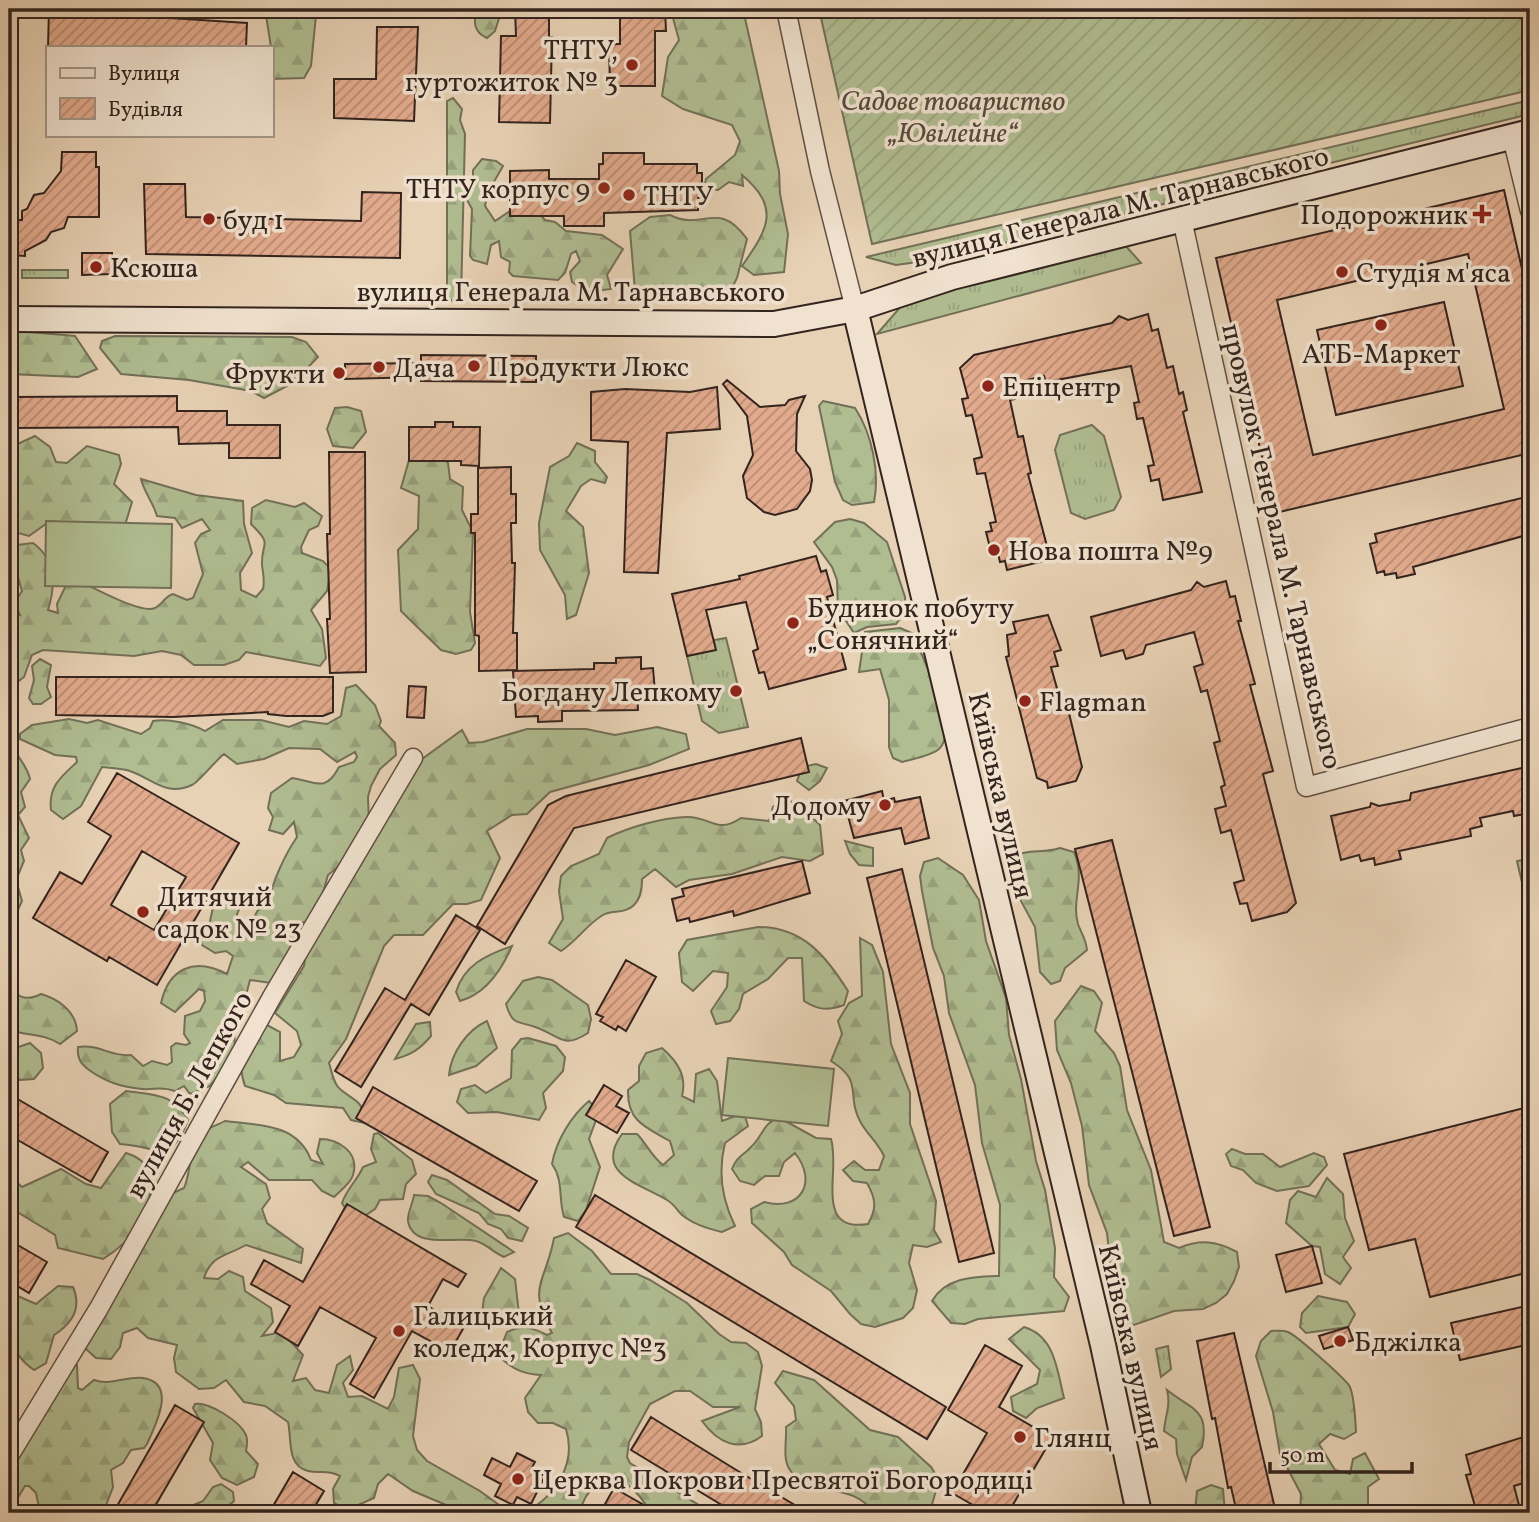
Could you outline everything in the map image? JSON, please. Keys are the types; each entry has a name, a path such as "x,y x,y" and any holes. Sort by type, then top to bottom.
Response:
{"main road":[{"name":"вулиця Генерала М. Тарнавського","path":"9,319 774,324 855,309 952,277 1521,134"},
{"name":"Київська вулиця","path":"855,309 1100,1334 1139,1513"}],"street":[{"name":"Київська вулиця","path":"786,9 820,171 855,309"},
{"path":"1521,134 1530,211"},
{"name":"провулок Генерала М. Тарнавського","path":"1182,219 1306,787 1530,727"},
{"name":"вулиця Б. Лепкого","path":"9,1456 103,1300 273,995 413,758"}],"green space":[{"path":"265,9 311,9 316,15 311,66 304,78 273,79 273,46 271,46"},
{"path":"476,9 502,9 495,31 487,38 479,33 475,26"},
{"path":"690,9 743,9 779,171 780,194 788,234 784,272 754,275 742,266 764,230 766,219 762,198 754,187 742,175 743,186 729,182 718,190 704,188 706,179 735,155 740,141 732,125 683,109 662,96 668,57 679,40 673,18 691,13"},
{"name":"Садове товариство „Ювілейне“","path":"819,9 1530,9 1530,90 872,244"},
{"path":"453,98 462,109 460,120 465,134 461,299 457,303 449,299 447,289 447,101"},
{"path":"1530,100 1530,114 939,259 896,265 866,257"},
{"path":"482,159 496,161 503,166 488,192 485,206 495,221 516,207 535,209 545,220 555,222 566,231 602,235 623,249 607,275 611,289 587,292 572,282 570,272 580,261 576,251 571,254 565,273 558,280 513,276 509,272 510,262 501,257 499,241 491,245 487,264 473,260 470,256 472,209 467,200 473,181 473,170"},
{"path":"670,215 692,220 727,220 747,239 737,278 728,296 635,290 630,231 650,217"},
{"path":"1124,244 1141,263 877,334 903,304 930,292"},
{"path":"22,270 68,270 68,278 22,278"},
{"path":"18,331 75,336 97,369 78,377 9,374 9,333"},
{"path":"115,336 292,337 306,342 318,357 293,383 264,398 251,391 189,380 121,374 100,348 102,341"},
{"path":"823,401 855,408 861,418 873,453 876,478 874,502 852,505 843,500 835,482 819,406"},
{"path":"347,407 361,411 366,432 353,448 333,446 327,429 335,408"},
{"path":"1092,425 1104,436 1121,497 1114,510 1085,519 1071,513 1055,450 1060,435"},
{"path":"35,436 50,447 56,462 67,463 87,446 119,455 121,464 114,484 132,502 126,522 114,532 50,521 29,536 18,533 13,523 9,532 9,448"},
{"path":"577,443 595,451 595,462 607,477 605,483 591,479 581,486 566,511 583,527 589,573 576,615 567,619 565,595 540,550 539,523 550,467 569,456"},
{"path":"442,457 448,463 450,479 463,487 462,510 473,532 470,612 475,643 471,650 456,654 441,650 401,611 398,550 418,529 419,496 401,488 409,460"},
{"path":"141,479 196,495 243,501 244,524 252,553 240,573 241,590 256,597 264,586 262,557 265,544 251,524 252,508 266,500 295,507 304,503 322,516 318,526 309,530 301,547 302,553 323,561 331,569 327,591 311,610 322,629 326,658 320,666 246,652 239,660 224,665 194,665 181,655 162,651 134,656 43,650 32,655 24,677 15,684 15,696 9,703 9,612 20,615 14,603 22,591 16,570 9,563 9,553 17,545 33,543 50,565 53,582 48,610 58,613 57,604 70,577 126,603 148,609 157,607 173,594 187,600 193,598 203,574 195,543 201,534 210,530 202,519 182,528 175,518 157,516"},
{"path":"850,519 864,523 887,542 905,597 905,612 896,624 867,627 854,633 838,609 837,580 832,567 814,542 835,522"},
{"path":"46,521 172,524 171,588 45,586"},
{"path":"900,628 914,634 937,693 945,726 944,739 939,749 902,762 893,758 889,747 889,700 880,669 859,672 865,632"},
{"path":"726,638 748,727 719,733 702,721 687,656 715,650 714,640"},
{"path":"40,659 51,665 47,687 51,697 41,704 33,704 29,698 34,680 32,666"},
{"path":"356,685 375,705 381,721 379,726 395,743 396,755 380,769 371,786 368,797 369,825 345,861 328,875 315,920 299,923 291,945 296,963 271,983 250,980 246,995 234,1014 235,1054 210,1086 190,1094 184,1086 175,1091 120,1085 89,1070 80,1060 78,1047 93,1047 131,1055 143,1066 152,1061 167,1065 172,1062 171,1047 176,1043 190,1043 184,1034 185,1016 200,1011 205,1001 204,991 199,989 175,1012 161,1003 170,981 185,969 204,966 227,974 233,956 226,951 215,953 202,945 200,939 210,923 215,904 220,900 244,898 237,914 239,925 243,928 251,923 258,910 271,904 275,880 297,837 294,822 283,834 269,830 273,817 268,808 271,793 292,778 319,784 329,781 339,767 354,762 357,757 355,752 337,762 320,749 289,748 264,759 237,764 224,754 195,783 175,789 160,786 127,770 102,767 81,806 63,819 51,810 52,794 57,782 77,762 76,757 55,755 20,739 20,734 32,725 69,719 87,723 98,720 141,734 150,728 153,721 159,720 180,722 205,731 223,720 261,720 289,727 304,721 327,724 341,716 346,688"},
{"path":"657,727 686,734 689,749 649,765 550,792 527,814 512,815 487,831 500,858 481,900 453,904 423,935 394,935 384,946 346,1039 329,1063 338,1087 360,1105 365,1123 351,1120 343,1108 286,1103 274,1095 245,1086 242,1077 244,1051 259,1030 267,1025 280,1032 280,1061 294,1057 301,1045 297,1031 275,1013 304,966 306,952 418,762 462,730 469,743 483,742 527,729 586,729 615,735"},
{"path":"9,736 30,779 21,792 25,807 18,815 29,838 21,850 24,861 16,880 22,901 11,925 9,958"},
{"path":"816,764 827,768 820,781 809,790 797,781 802,767"},
{"path":"785,799 799,805 820,825 823,854 810,861 782,857 732,874 689,880 676,887 655,869 642,879 640,896 630,908 603,915 561,951 549,943 563,919 559,891 561,876 571,866 599,854 607,838 666,819 695,817 719,825 741,818 769,821 773,807"},
{"path":"845,841 873,848 873,866 859,865 850,854"},
{"path":"1060,848 1074,852 1077,862 1079,880 1076,915 1087,950 1065,968 1060,981 1051,984 1040,972 1035,927 1021,901 1011,858 1023,853"},
{"path":"938,858 963,875 979,900 986,941 1006,998 1009,1035 1021,1079 1036,1161 1045,1190 1055,1248 1054,1277 1069,1297 1064,1311 978,1319 965,1324 951,1323 932,1301 952,1283 970,1278 999,1276 1000,1205 982,1143 975,1085 949,1013 944,976 933,948 922,891 920,876 924,862"},
{"path":"1530,859 1530,917 1517,861"},
{"path":"758,927 788,932 822,955 848,991 844,1005 823,1009 804,1001 802,958 788,958 768,979 743,994 739,1009 730,1021 716,1024 711,1011 727,987 728,973 713,971 693,991 682,982 679,953 687,940"},
{"path":"860,938 872,945 883,972 891,1044 910,1093 910,1124 936,1201 934,1230 941,1242 927,1247 913,1245 909,1263 917,1290 913,1308 903,1318 875,1327 861,1324 831,1291 792,1265 784,1252 752,1223 751,1209 764,1202 788,1203 802,1192 805,1174 795,1153 784,1162 779,1176 765,1176 754,1185 740,1181 732,1169 736,1161 778,1117 816,1138 831,1139 835,1209 840,1219 851,1224 868,1224 874,1208 870,1189 867,1183 853,1181 843,1170 854,1161 865,1170 879,1170 884,1156 857,1113 848,1076 831,1061 842,1034 838,1021 849,1003 862,996"},
{"path":"512,946 485,987 460,1001 456,992 470,968 485,957"},
{"path":"538,977 552,980 588,1005 591,1019 588,1033 573,1040 562,1040 511,1017 506,1004 523,981"},
{"path":"1081,986 1094,991 1102,1003 1095,1031 1114,1053 1120,1066 1127,1110 1151,1170 1164,1242 1179,1248 1208,1242 1237,1252 1239,1267 1227,1294 1203,1309 1174,1311 1131,1326 1118,1320 1119,1290 1110,1262 1107,1233 1089,1185 1082,1126 1071,1083 1057,1050 1055,1021"},
{"path":"9,989 24,998 41,994 54,999 70,1012 77,1031 60,1044 41,1036 9,1030"},
{"path":"487,1021 497,1048 476,1066 449,1075 461,1043 473,1030"},
{"path":"430,1022 431,1036 427,1041 411,1053 395,1059 416,1024"},
{"path":"528,1038 556,1046 565,1057 563,1071 543,1093 546,1108 539,1120 497,1112 468,1113 457,1102 461,1089 475,1085 486,1093 511,1078 512,1050 521,1039"},
{"path":"30,1043 41,1053 43,1068 34,1079 20,1080 9,1069 9,1046 16,1048"},
{"path":"662,1048 680,1070 682,1096 694,1102 696,1074 709,1069 717,1081 722,1121 744,1113 748,1126 725,1143 722,1185 735,1226 722,1232 686,1218 669,1202 624,1176 613,1159 622,1134 637,1134 663,1165 674,1155 670,1141 639,1122 628,1101 628,1090 639,1081 639,1066 646,1053"},
{"path":"728,1058 834,1069 828,1126 722,1115"},
{"path":"126,1091 162,1097 182,1111 188,1120 175,1143 162,1150 120,1144 112,1132 110,1104"},
{"path":"589,1101 599,1112 589,1139 600,1167 586,1210 578,1221 564,1217 558,1177 552,1164 565,1129"},
{"path":"225,1121 263,1125 286,1132 305,1148 311,1160 323,1164 317,1153 320,1139 334,1141 346,1148 350,1154 354,1167 353,1175 334,1197 322,1191 312,1180 269,1180 248,1162 241,1167 266,1184 270,1198 262,1209 267,1223 303,1249 301,1263 246,1245 215,1260 204,1278 218,1279 229,1271 243,1277 245,1291 271,1308 273,1322 262,1336 282,1332 303,1355 293,1381 306,1378 315,1390 329,1393 337,1365 350,1356 353,1370 343,1383 348,1397 362,1396 388,1409 394,1397 399,1368 413,1365 420,1379 413,1436 417,1450 427,1461 480,1491 510,1513 465,1513 413,1491 388,1474 378,1484 374,1498 347,1510 334,1503 333,1489 340,1476 308,1471 296,1463 291,1451 288,1422 265,1406 244,1402 226,1380 214,1388 199,1389 176,1372 174,1358 177,1345 148,1338 137,1328 123,1333 120,1347 111,1359 96,1358 85,1348 86,1334 171,1194 184,1188 197,1138 205,1130"},
{"path":"378,1133 412,1160 416,1174 406,1184 403,1199 380,1200 375,1209 363,1217 350,1215 342,1203 363,1167 376,1162 371,1149 374,1134"},
{"path":"1232,1149 1245,1154 1263,1154 1280,1167 1314,1153 1324,1157 1327,1165 1309,1186 1277,1191 1256,1183 1243,1170 1231,1166 1226,1154"},
{"path":"126,1153 140,1160 148,1170 151,1184 147,1214 130,1237 103,1259 58,1248 55,1235 9,1207 9,1163 11,1177 22,1187 61,1169 86,1184 101,1188"},
{"path":"432,1175 447,1180 495,1214 509,1216 528,1228 522,1241 508,1238 501,1229 488,1224 479,1213 436,1194 428,1182"},
{"path":"1327,1178 1343,1194 1345,1218 1354,1241 1343,1257 1351,1268 1340,1284 1325,1274 1320,1247 1312,1246 1286,1223 1290,1200 1298,1191 1316,1197"},
{"path":"414,1195 428,1196 441,1203 514,1252 504,1257 476,1241 437,1240 418,1236 408,1221"},
{"path":"568,1233 592,1251 611,1274 637,1274 650,1280 687,1303 731,1342 746,1343 758,1352 762,1366 755,1409 761,1422 762,1436 737,1445 722,1440 702,1421 740,1407 713,1407 690,1391 675,1391 650,1404 629,1442 627,1457 630,1463 712,1513 652,1513 630,1487 610,1480 596,1485 590,1491 580,1513 524,1513 545,1498 561,1478 566,1467 569,1442 566,1429 553,1423 538,1423 528,1412 525,1398 541,1375 516,1369 503,1360 502,1345 507,1332 517,1328 532,1329 547,1335 552,1333 540,1305 540,1285 554,1238"},
{"path":"501,1268 515,1279 520,1322 497,1311 482,1313 484,1298"},
{"path":"58,1286 73,1287 76,1308 71,1320 54,1335 46,1363 34,1370 13,1345 9,1325 9,1292 36,1304"},
{"path":"1318,1296 1347,1302 1355,1314 1348,1327 1306,1333 1300,1327 1302,1313"},
{"path":"1024,1327 1034,1331 1048,1346 1053,1355 1064,1398 1037,1408 1026,1418 1013,1411 1011,1397 1037,1384 1040,1370 1009,1339"},
{"path":"1271,1331 1284,1331 1293,1335 1350,1387 1356,1432 1344,1439 1330,1434 1319,1444 1335,1470 1350,1474 1353,1459 1365,1453 1379,1479 1368,1487 1368,1513 1300,1513 1301,1494 1280,1454 1273,1412 1256,1356 1261,1341"},
{"path":"1168,1346 1171,1369 1161,1377 1156,1349"},
{"path":"77,1365 78,1388 82,1390 94,1380 106,1382 143,1378 154,1382 160,1388 162,1396 155,1427 144,1448 131,1450 123,1463 111,1470 113,1487 103,1513 34,1513 39,1507 36,1493 29,1486 25,1486 9,1512 9,1468 21,1441 69,1367"},
{"path":"783,1371 814,1380 870,1430 898,1437 931,1467 939,1480 931,1508 933,1513 874,1513 854,1496 809,1485 799,1479 790,1470 786,1460 786,1427 796,1420 794,1406 775,1383"},
{"path":"1167,1390 1197,1412 1203,1425 1202,1447 1192,1457 1186,1480 1177,1454 1176,1439 1164,1431 1168,1406"},
{"path":"195,1404 216,1409 243,1430 247,1439 246,1451 258,1464 254,1477 237,1485 222,1478 210,1460 213,1443 193,1408"},
{"path":"221,1484 233,1492 234,1501 220,1513 183,1513 186,1508 203,1501 213,1487"},
{"path":"1211,1485 1223,1489 1225,1513 1195,1511 1197,1491"}],"building":[{"path":"49,9 88,9 87,12 107,14 247,23 246,46 48,46"},
{"path":"515,9 549,9 549,37 552,37 550,123 499,122 501,36 516,36"},
{"name":"ТНТУ, гуртожиток № 3","path":"620,9 665,9 666,31 655,31 655,86 610,86 609,44 620,44"},
{"path":"377,27 418,27 414,121 334,118 334,79 376,79"},
{"path":"62,152 96,152 96,167 99,167 99,217 68,217 64,228 51,232 46,240 25,251 25,256 9,255 9,220 22,220 22,211 27,209 34,195 44,193 61,171"},
{"name":"ТНТУ корпус 9","path":"603,153 644,153 644,164 697,164 697,173 702,173 702,198 698,198 698,210 604,213 604,226 564,226 564,216 510,216 510,171 549,170 549,179 599,179 599,164 603,164"},
{"name":"буд 1","path":"144,184 185,184 186,217 361,221 362,192 401,193 400,258 146,254"},
{"path":"1504,190 1530,304 1530,453 1275,513 1216,258","holes":["1468,254 1504,409 1313,455 1277,300"]},
{"path":"82,253 112,253 112,274 82,275"},
{"path":"1444,302 1463,386 1336,415 1317,330"},
{"path":"1148,314 1152,331 1158,329 1167,368 1173,366 1179,394 1183,392 1187,410 1183,412 1202,492 1163,500 1159,479 1151,481 1148,466 1154,465 1143,418 1137,419 1134,403 1139,402 1131,366 1046,382 1044,376 1011,384 1015,399 1010,400 1018,437 1023,436 1031,473 1028,474 1048,550 1042,551 1044,561 1007,570 1005,561 1000,562 998,553 992,555 986,532 992,531 990,523 996,522 985,473 977,474 974,459 982,457 972,415 966,416 962,399 968,398 960,368 974,355 1112,323 1119,316 1128,320"},
{"path":"421,355 536,356 536,382 421,381 421,377 345,379 345,364 421,363"},
{"path":"727,380 760,407 785,405 789,400 805,396 797,414 796,451 810,469 812,480 810,491 797,509 775,515 764,512 747,498 743,476 753,455 747,416 723,384"},
{"path":"717,387 720,429 667,433 658,573 624,572 628,442 591,440 591,392 625,389 690,392"},
{"path":"177,396 177,411 227,411 227,425 280,425 280,458 229,458 229,443 179,444 178,427 9,428 9,397"},
{"path":"435,422 453,422 453,427 480,427 479,466 461,465 461,461 409,461 409,427 435,427"},
{"path":"329,452 365,452 366,672 330,673 327,619 330,619 327,534 330,534"},
{"path":"511,467 511,494 516,494 516,523 511,523 512,563 515,563 513,633 517,633 517,670 479,671 479,636 475,635 475,533 471,533 471,514 478,514 478,468"},
{"path":"1530,496 1530,534 1413,567 1415,574 1397,578 1396,573 1377,573 1370,544 1377,542 1375,534"},
{"name":"Будинок побуту „Сонячний“","path":"816,556 821,572 826,570 833,595 827,597 846,669 769,689 764,672 759,673 753,651 758,649 746,602 706,610 716,650 687,656 672,594 740,579 739,576"},
{"path":"1226,581 1230,597 1235,596 1241,621 1238,621 1255,684 1250,685 1273,771 1263,774 1296,903 1287,912 1252,921 1247,903 1240,904 1234,883 1244,880 1231,830 1221,833 1215,809 1226,806 1221,787 1225,785 1214,743 1220,741 1207,690 1201,692 1194,667 1203,664 1194,632 1146,645 1143,654 1126,659 1123,650 1101,656 1091,617 1191,590 1197,582 1204,587"},
{"path":"1048,615 1061,650 1054,652 1058,666 1051,667 1062,706 1067,705 1082,767 1076,781 1048,788 1047,782 1037,778 1006,657 1009,656 1007,635 1016,633 1013,622"},
{"path":"641,657 641,669 653,668 655,692 637,692 638,710 562,711 562,721 538,722 538,716 516,717 513,671 594,669 594,663 616,663 616,658"},
{"path":"56,677 333,677 333,712 323,716 286,716 268,712 173,717 56,715"},
{"path":"409,686 426,687 424,718 407,717"},
{"path":"801,738 809,772 574,828 505,944 477,926 548,805 566,796"},
{"path":"1530,766 1530,813 1514,816 1513,811 1480,818 1482,826 1470,829 1471,836 1399,851 1401,859 1375,865 1374,858 1361,861 1359,855 1341,860 1331,816 1370,807 1371,803 1379,806 1410,800 1411,793"},
{"path":"117,773 239,843 157,985 109,957 107,961 33,918 60,872 82,884 111,836 88,822","holes":["142,851 186,877 154,930 111,905"]},
{"path":"882,791 884,801 894,798 895,802 920,797 929,838 905,844 901,828 854,838 844,801"},
{"path":"1112,840 1210,1227 1174,1236 1075,849"},
{"path":"802,861 810,893 734,916 733,911 690,922 689,918 677,921 672,899 684,896 682,889"},
{"path":"902,869 994,1253 959,1262 867,878"},
{"path":"456,915 480,930 429,1015 411,1004 361,1087 335,1071 385,988 405,1000"},
{"path":"626,960 656,977 626,1031 618,1026 616,1030 600,1021 603,1017 596,1014"},
{"path":"604,1085 622,1096 616,1106 629,1113 617,1133 586,1115"},
{"path":"373,1087 537,1181 519,1211 356,1118"},
{"path":"9,1094 108,1152 91,1182 9,1135"},
{"path":"1528,1107 1530,1272 1430,1297 1415,1239 1369,1250 1344,1154"},
{"path":"595,1195 946,1407 927,1439 576,1227"},
{"path":"347,1204 466,1274 458,1287 443,1279 428,1306 464,1327 450,1352 412,1331 374,1398 350,1384 376,1338 320,1307 298,1346 275,1332 290,1306 251,1284 264,1260 303,1282"},
{"path":"9,1240 47,1262 29,1293 9,1281"},
{"path":"1312,1246 1322,1283 1286,1292 1276,1255"},
{"path":"1530,1305 1530,1344 1460,1360 1451,1323"},
{"path":"1348,1327 1353,1340 1324,1349 1319,1336"},
{"path":"1234,1333 1276,1513 1237,1513 1231,1487 1228,1488 1197,1341"},
{"path":"985,1345 1022,1366 999,1407 1052,1438 1008,1513 987,1513 952,1493 987,1433 948,1410"},
{"path":"175,1405 204,1422 151,1513 113,1513"},
{"path":"651,1417 808,1513 735,1513 631,1450"},
{"path":"1530,1435 1530,1481 1514,1486 1521,1513 1477,1513 1466,1475 1471,1474 1466,1455"},
{"name":"Церква Покрови Пресвятої Богородиці","path":"517,1453 535,1462 531,1469 545,1476 531,1504 517,1497 513,1505 495,1496 501,1484 484,1475 492,1458 510,1467"},
{"path":"293,1472 324,1491 311,1513 269,1513"},
{"path":"614,1488 658,1513 600,1513"}],"place":[{"name":"ТНТУ, гуртожиток № 3","path":"632,65"},
{"name":"ТНТУ корпус 9","path":"604,188"},
{"name":"ТНТУ","path":"629,195"},
{"name":"Подорожник","path":"1482,214"},
{"name":"буд 1","path":"209,219"},
{"name":"Ксюша","path":"96,267"},
{"name":"Студія м'яса","path":"1342,272"},
{"name":"АТБ-Маркет","path":"1381,325"},
{"name":"Продукти Люкс","path":"474,366"},
{"name":"Дача","path":"379,367"},
{"name":"Фрукти","path":"339,373"},
{"name":"Епіцентр","path":"988,386"},
{"name":"Нова пошта №9","path":"994,550"},
{"name":"Будинок побуту „Сонячний“","path":"793,623"},
{"name":"Богдану Лепкому","path":"736,691"},
{"name":"Flagman","path":"1025,701"},
{"name":"Додому","path":"885,805"},
{"name":"Дитячий садок № 23","path":"143,912"},
{"name":"Галицький коледж, Корпус №3","path":"399,1331"},
{"name":"Бджілка","path":"1340,1341"},
{"name":"Глянц","path":"1020,1437"},
{"name":"Церква Покрови Пресвятої Богородиці","path":"518,1479"}]}
